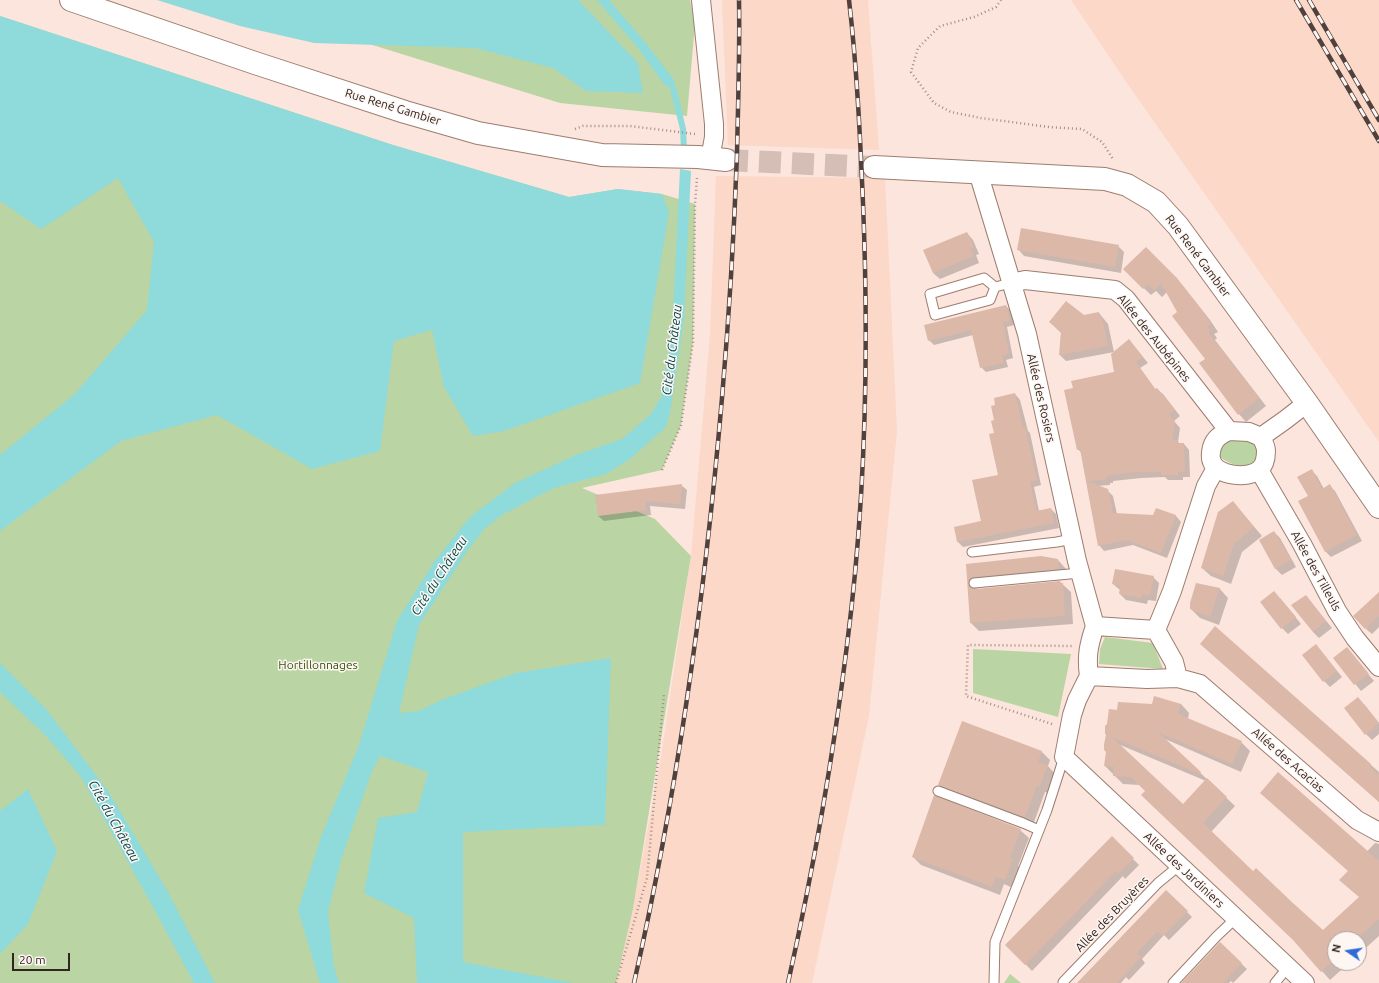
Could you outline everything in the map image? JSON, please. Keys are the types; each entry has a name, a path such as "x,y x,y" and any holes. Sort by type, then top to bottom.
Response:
{"street":[{"name":"Rue René Gambier","path":"71,0 270,68 405,112 478,133 602,155 711,159"},
{"path":"700,0 714,124 711,159"},
{"name":"Rue René Gambier","path":"874,167 1105,180 1127,185 1156,202 1178,226 1307,403 1379,507"},
{"name":"Allée des Rosiers","path":"978,172 1003,285 1027,334 1072,539 1094,626"},
{"name":"Allée des Aubépines","path":"1003,285 1025,280 1115,290 1126,299 1229,431"},
{"path":"1261,436 1286,420 1307,403"},
{"path":"1229,431 1249,432 1261,436 1266,450 1265,461 1259,470 1247,475 1225,473 1216,468 1212,462 1211,451 1214,440 1219,435 1229,431"},
{"path":"1156,630 1172,591 1206,486 1216,468"},
{"name":"Allée des Tilleuls","path":"1259,470 1302,544 1337,611 1379,667"},
{"path":"1064,757 1077,700 1089,676 1087,662 1088,646 1094,626 1156,630"},
{"path":"1089,676 1147,679 1178,678 1174,662 1156,630"},
{"name":"Allée des Acacias","path":"1178,678 1200,684 1357,820 1379,832"},
{"name":"Allée des Jardiniers","path":"1064,757 1305,983"}],"lane":[{"path":"984,278 1003,285 990,300 935,315 930,294 984,278"},
{"path":"972,552 1072,539"},
{"path":"974,583 1080,573"},
{"path":"994,983 995,942 1047,810 1064,757"},
{"path":"938,791 1023,822 1039,830"},
{"name":"Allée des Bruyères","path":"1063,982 1158,883 1180,865"},
{"path":"1173,983 1236,918"},
{"path":"1275,983 1288,967"}],"path":[{"path":"1001,0 996,7 974,17 940,26 918,48 911,72 934,103 951,112 981,118 1049,127 1082,129 1102,142 1126,174 1127,185"},
{"path":"571,130 583,126 630,126 696,134"},
{"path":"662,470 681,425 693,342 695,204 711,159"},
{"path":"1069,730 966,696 968,645 1088,646"},
{"path":"616,983 647,878 664,694"}],"shaded area":[{"path":"722,0 868,0 879,150 728,145"},
{"path":"1071,0 1379,0 1379,442 1129,86"},
{"path":"716,176 885,178 897,431 869,716 812,983 616,983 633,909 661,757 691,556 710,335"}],"green space":[{"path":"227,0 690,0 695,23 687,116 560,103"},
{"name":"Hortillonnages","path":"0,16 393,145 569,197 618,189 662,194 695,204 693,342 681,425 662,470 582,488 655,519 691,556 633,909 616,983 0,983"},
{"path":"1232,439 1254,441 1260,452 1253,467 1235,465 1220,457 1223,446 1226,442"},
{"path":"1105,637 1153,643 1163,669 1099,664 1100,649"},
{"path":"973,649 1071,654 1058,717 973,693"},
{"path":"1010,974 1021,983 1004,983"}],"water":[{"path":"157,0 578,0 638,63 643,93 586,91 553,68 475,48 314,43 240,26"},
{"path":"597,0 609,0 645,42 674,80 672,84 666,87 638,48"},
{"path":"0,16 393,145 569,197 618,189 662,194 669,212 640,383 504,431 473,436 444,387 432,330 394,341 380,451 312,469 217,415 121,441 0,531 0,455 75,394 147,310 154,242 118,178 41,229 0,201"},
{"path":"680,169 691,171 684,318 670,413 666,427 630,459 606,474 557,487 502,515 484,529 465,554 419,625 399,713 419,711 441,700 516,673 611,658 605,825 463,832 463,962 573,983 417,983 414,918 364,893 378,818 417,812 428,772 380,756 372,771 341,860 328,912 334,967 339,983 320,983 298,910 321,837 359,745 397,621 434,562 470,517 515,483 576,455 622,439 650,415 661,398 672,333"},
{"path":"0,663 46,709 108,791 168,892 215,983 194,983 81,777 46,736 0,692"},
{"path":"28,789 57,851 28,924 0,954 0,811"}],"building":[{"path":"1021,228 1119,245 1115,267 1017,250"},
{"path":"967,232 974,248 970,249 974,256 933,273 923,250"},
{"path":"1146,247 1177,278 1202,311 1211,324 1207,327 1210,330 1208,332 1259,398 1238,415 1199,363 1205,359 1172,316 1177,312 1161,283 1154,290 1148,284 1143,289 1123,269"},
{"path":"1066,301 1084,315 1099,312 1100,318 1102,317 1108,346 1059,355 1061,332 1049,322"},
{"path":"1006,305 1010,321 1003,322 1009,354 1002,355 1004,363 980,368 971,330 928,341 924,325"},
{"path":"1129,339 1143,357 1136,362 1155,389 1157,388 1175,410 1169,415 1175,422 1172,440 1177,440 1177,443 1184,443 1185,472 1178,472 1178,475 1161,475 1161,472 1135,472 1108,476 1105,480 1087,481 1108,489 1113,513 1153,515 1156,508 1176,515 1161,553 1127,540 1098,546 1080,449 1077,450 1064,390 1073,388 1071,381 1114,372 1111,354"},
{"path":"1015,393 1023,427 1025,427 1037,480 1030,482 1036,511 1051,508 1054,523 957,542 954,527 981,521 972,480 998,475 989,434 994,433 991,421 994,420 991,406 995,405 994,398"},
{"path":"1312,469 1322,489 1330,484 1357,535 1325,552 1298,501 1308,496 1297,477"},
{"path":"682,484 680,504 645,501 646,510 598,516 595,495"},
{"path":"1233,501 1254,527 1234,544 1223,576 1201,568 1218,512"},
{"path":"1274,531 1291,560 1275,569 1259,540"},
{"path":"1041,556 1058,559 1059,569 973,577 969,580 969,586 975,589 1060,581 1063,583 1065,616 970,623 966,564"},
{"path":"1115,569 1154,576 1150,595 1142,594 1141,598 1119,594 1120,586 1112,584"},
{"path":"1196,583 1220,588 1210,617 1190,609 1190,603"},
{"path":"1274,591 1296,617 1281,629 1260,602"},
{"path":"1379,592 1379,616 1365,629 1353,616"},
{"path":"1306,595 1326,621 1313,632 1291,605"},
{"path":"1215,626 1371,764 1369,766 1379,775 1379,802 1200,644"},
{"path":"1316,644 1337,671 1323,682 1302,655"},
{"path":"1347,647 1369,674 1354,685 1333,658"},
{"path":"1154,696 1181,704 1178,714 1242,741 1232,764 1158,732 1201,772 1200,774 1112,737 1183,804 1207,778 1227,797 1203,823 1253,871 1256,868 1323,930 1359,897 1339,880 1348,871 1260,793 1278,772 1379,861 1379,919 1366,931 1327,931 1327,966 1321,972 1293,940 1141,795 1145,791 1131,777 1113,776 1114,767 1104,766 1106,752 1104,750 1106,734 1105,726 1107,724 1109,709 1117,710 1118,702 1152,704"},
{"path":"1358,697 1379,723 1365,735 1344,708"},
{"path":"962,721 1042,751 1038,762 1048,765 1040,786 1037,785 1025,817 938,785"},
{"path":"934,795 1021,829 1010,858 1013,859 1005,880 996,877 992,887 912,857"},
{"path":"1112,836 1134,858 1118,874 1116,871 1025,965 1005,945"},
{"path":"1166,890 1188,911 1163,936 1158,931 1137,953 1141,957 1117,983 1077,983"},
{"path":"1220,942 1242,963 1223,983 1181,983"}],"waterway":[{"name":"Cité du Château","path":"667,78 672,84 683,129 684,150"}],"tunnel":[{"path":"726,160 874,167"}],"railway":[{"path":"634,983 650,910 677,765 698,619 715,472 731,276 737,154 739,0"},
{"path":"788,983 806,899 829,773 847,645 862,480 866,369 865,258 858,102 849,0"},
{"path":"1296,0 1379,141"},
{"path":"1309,0 1379,120"}]}
